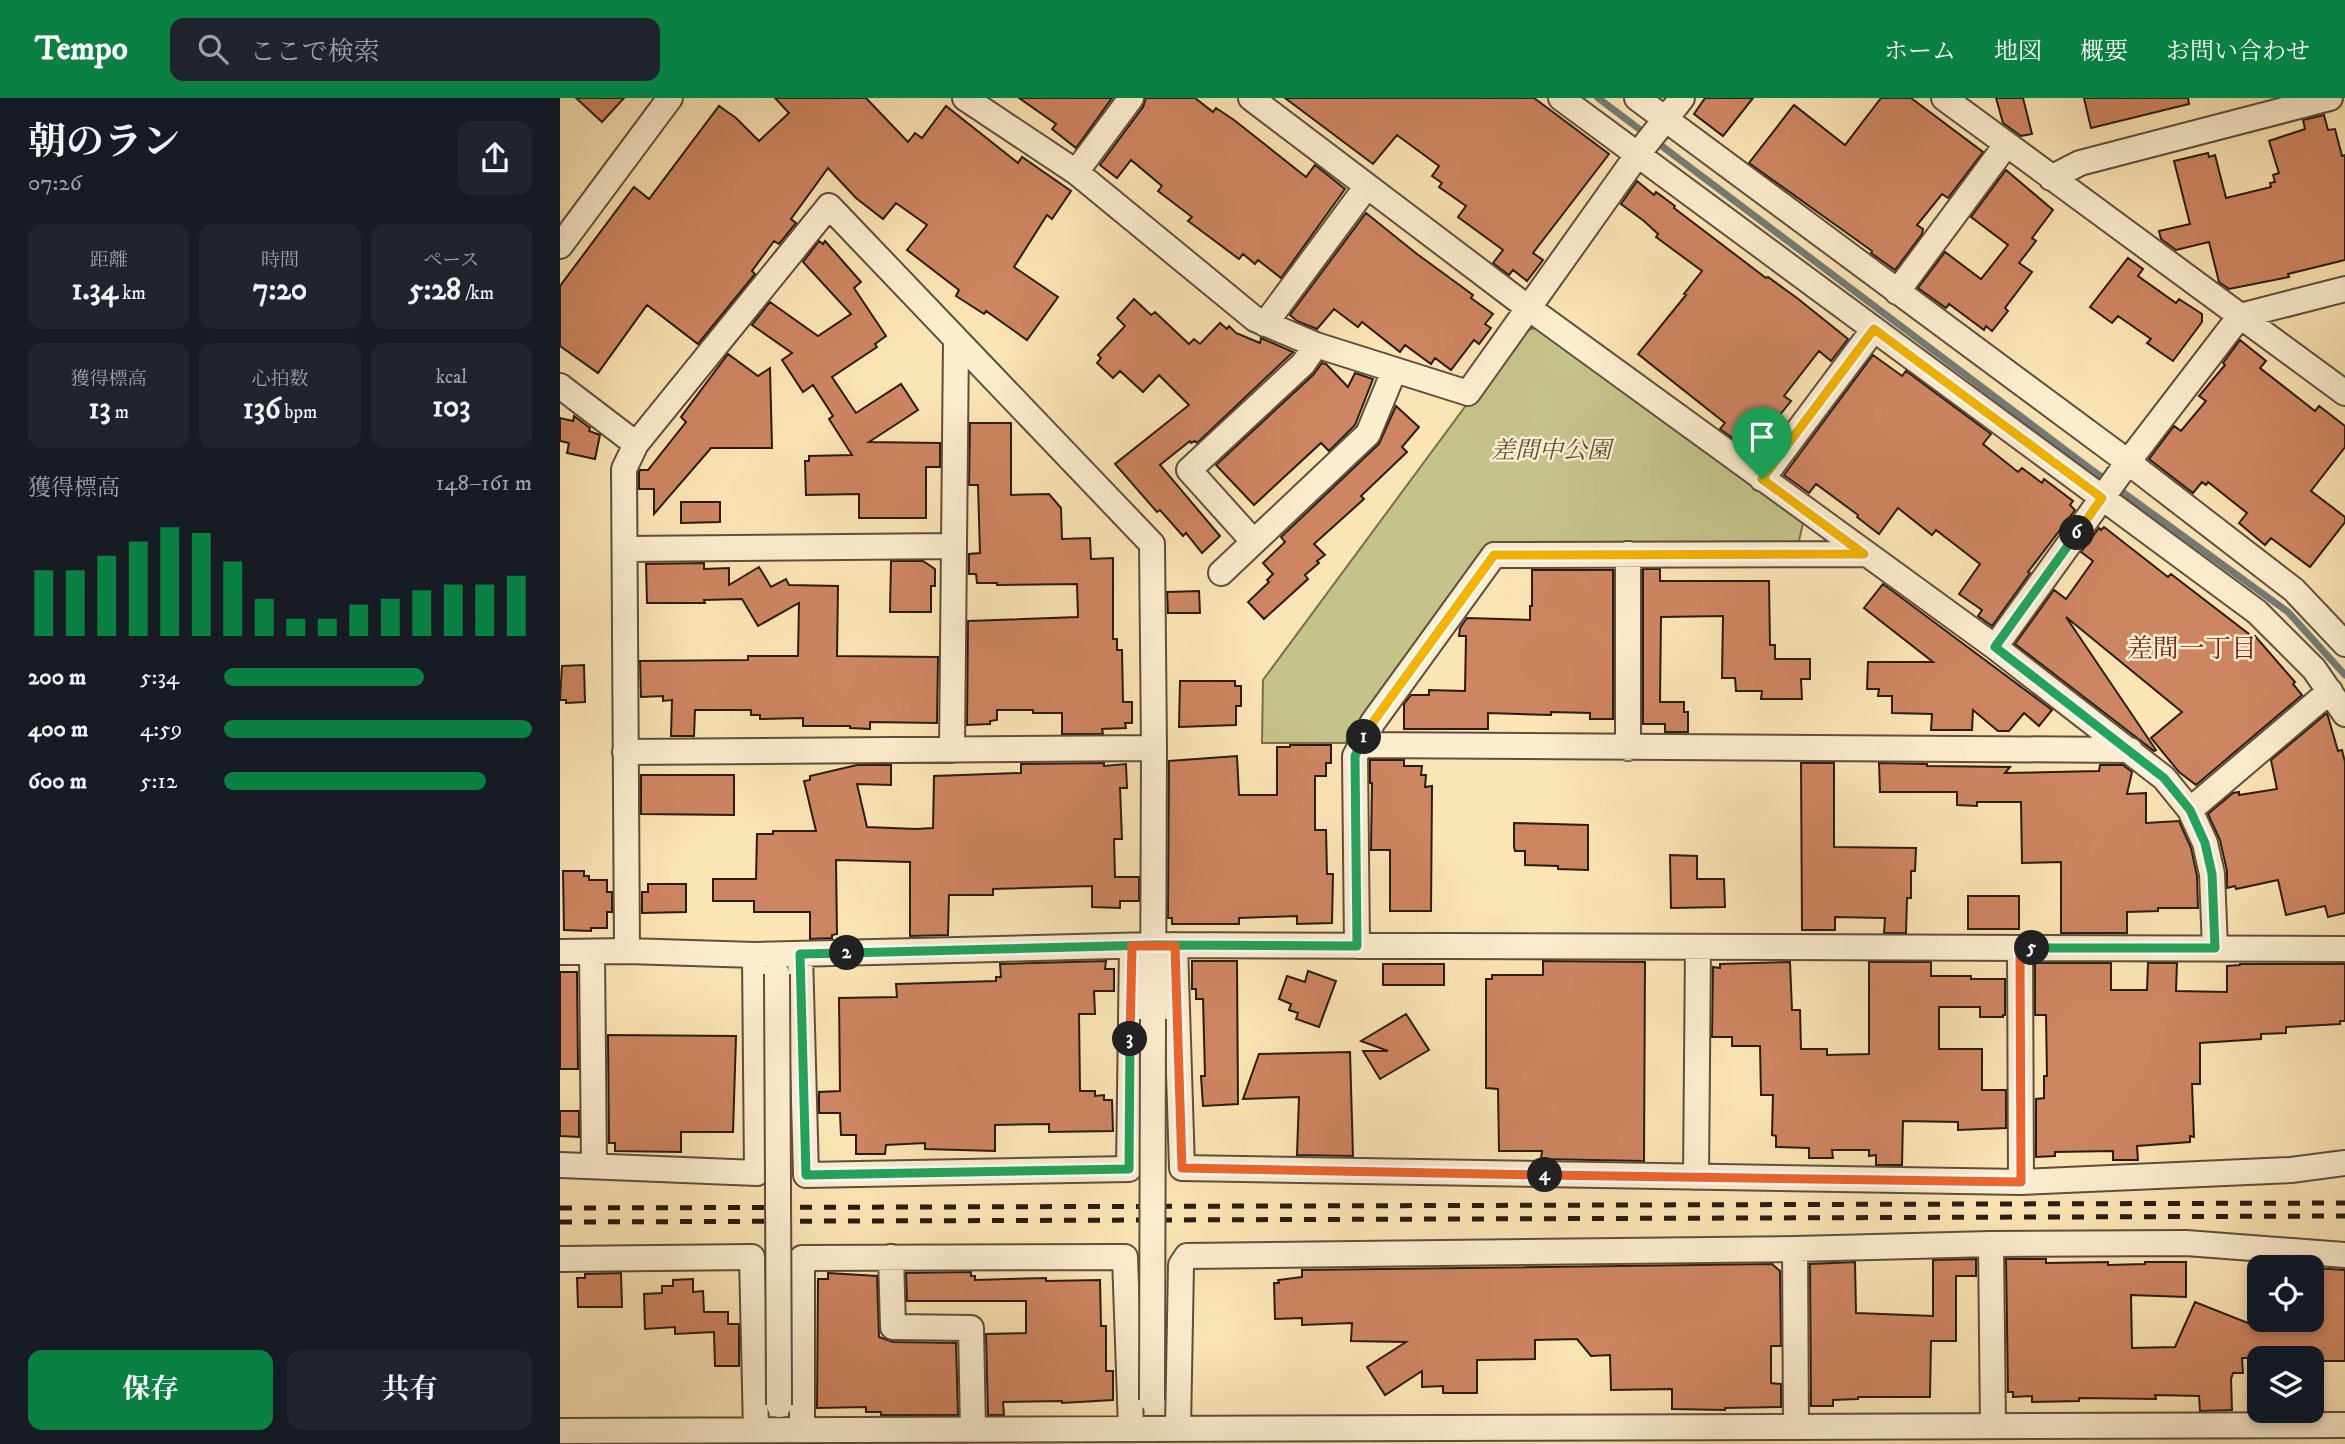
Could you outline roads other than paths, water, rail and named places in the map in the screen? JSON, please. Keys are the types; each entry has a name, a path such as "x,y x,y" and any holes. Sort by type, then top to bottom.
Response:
{"street":[{"path":"560,246 670,98"},
{"path":"965,98 1076,172 1255,319 1316,345 1468,393 1638,154 1682,98"},
{"path":"1076,172 1131,98"},
{"path":"1251,98 1530,309 1995,647 2164,778 2190,810 2205,843 2212,874 2215,948"},
{"path":"1561,98 2257,612 2314,669 2345,714"},
{"path":"1637,98 2128,462 2294,590 2345,644"},
{"path":"1944,98 2345,393"},
{"path":"2052,178 2080,163 2292,103 2330,98"},
{"path":"1897,292 2006,145"},
{"path":"1265,324 1367,186"},
{"path":"627,951 624,469 636,444 829,206 1152,544 1152,1400 1144,1433"},
{"path":"1995,647 2128,462 2240,316 2345,289"},
{"path":"1762,479 1874,329"},
{"path":"952,750 957,340"},
{"path":"1253,541 1189,470 1303,364 1316,345"},
{"path":"1221,573 1368,434 1394,371"},
{"path":"560,387 636,444"},
{"path":"625,549 954,546"},
{"path":"1628,554 1628,748"},
{"path":"1357,946 1355,756 1373,722 1494,555 1864,554"},
{"path":"2190,810 2330,691"},
{"path":"1360,746 2130,750"},
{"path":"625,752 1154,748"},
{"path":"777,959 806,1175 1129,1169 1153,945"},
{"path":"1153,945 1182,1168 2021,1182 2291,1170 2345,1163"},
{"path":"560,952 627,951 777,959 1153,945 2345,949"},
{"path":"1696,1177 1698,947"},
{"path":"2020,948 2021,1182"},
{"path":"592,952 594,1166"},
{"path":"560,1165 757,1173 777,959"},
{"path":"777,959 779,1424"},
{"path":"1178,1428 1181,1265 1187,1256 2186,1243 2345,1255"},
{"path":"1991,1244 1993,1426"},
{"path":"1795,1249 1796,1427"},
{"path":"560,1259 752,1257 779,1424"},
{"path":"891,1257 893,1327 971,1328 973,1429"},
{"path":"779,1424 802,1258 1125,1257 1144,1433"},
{"path":"560,1431 639,1437 779,1424 1144,1433 1178,1428 1357,1436 1796,1427 1883,1435 1993,1426 2195,1435 2345,1425"}],"waterway":[{"path":"1598,98 2088,467 2288,612 2345,675"}],"railway":[{"path":"560,1208 2345,1203"},
{"path":"560,1222 2345,1216"}],"district":[{"name":"差間一丁目","path":"2192,649"}],"park label":[{"name":"差間中公園","path":"1551,451"}]}
